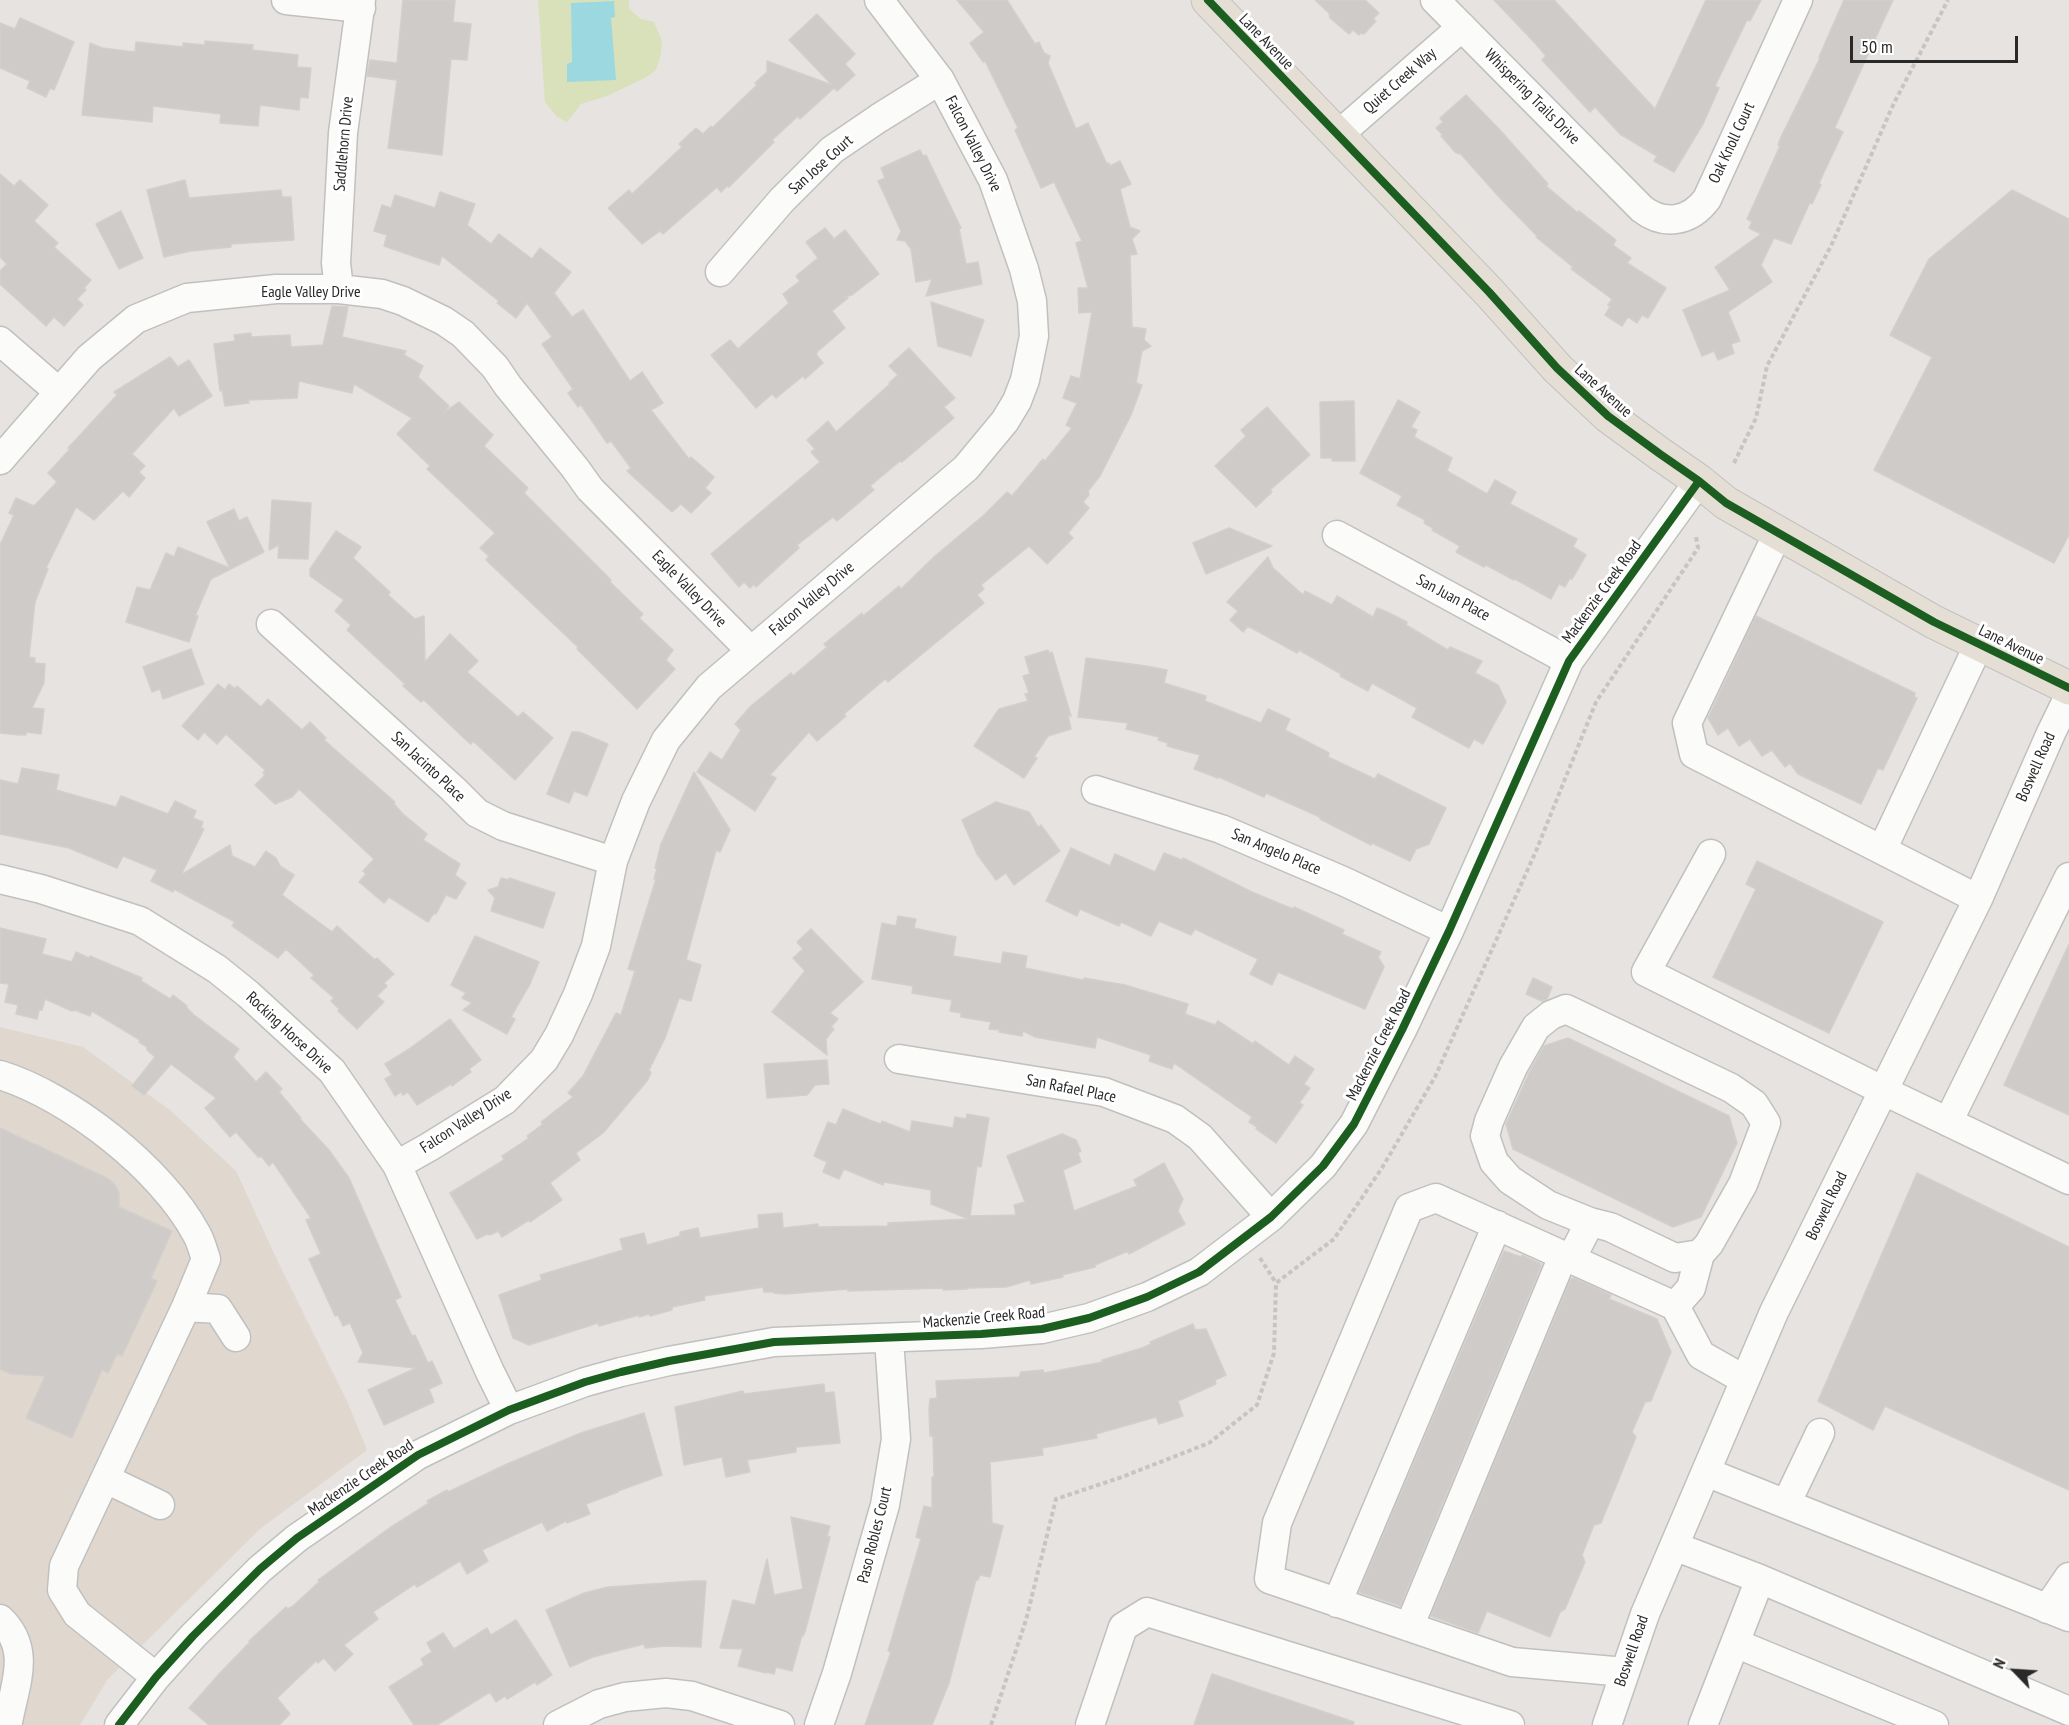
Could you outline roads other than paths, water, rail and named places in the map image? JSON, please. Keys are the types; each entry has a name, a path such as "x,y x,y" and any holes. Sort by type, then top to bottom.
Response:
{"main road":[{"name":"Lane Avenue","path":"1208,0 1489,292 1557,368 1608,416 1700,481 1726,503 1934,622 2069,688"}],"street":[{"path":"286,0 361,4"},
{"name":"Falcon Valley Drive","path":"397,1165 429,1148 505,1100 544,1060 559,1035 578,994 596,946 613,861 636,801 666,740 709,687 966,468 1005,421 1026,380 1034,336 1030,291 993,180 940,80 879,0"},
{"name":"Whispering Trails Drive","path":"1435,0 1628,194"},
{"name":"Oak Knoll Court","path":"1628,194 1642,209 1658,219 1677,220 1701,207 1707,199 1798,0"},
{"name":"Saddlehorn Drive","path":"339,289 336,263 343,133 361,4"},
{"name":"Quiet Creek Way","path":"1337,135 1462,27"},
{"name":"San Jose Court","path":"720,272 782,200 832,150 940,80"},
{"name":"Eagle Valley Drive","path":"0,460 89,358 136,319 187,298 276,289 339,289 382,294 404,301 444,321 463,334 495,367 507,387 590,489 751,651"},
{"path":"0,340 59,392"},
{"name":"Mackenzie Creek Road","path":"119,1725 156,1677 193,1636 253,1576 297,1538 418,1455 509,1410 585,1382 669,1361 774,1342 889,1339 1041,1329 1089,1318 1147,1297 1199,1272 1270,1217 1323,1166 1354,1124 1449,931 1569,662 1700,481"},
{"path":"1778,533 1687,723 1695,754 1977,899"},
{"name":"San Juan Place","path":"1337,535 1569,662"},
{"name":"San Jacinto Place","path":"271,624 477,813 503,826 613,861"},
{"path":"1882,850 1979,644"},
{"name":"Boswell Road","path":"1607,1725 1645,1614 1774,1312 1977,899 2069,696"},
{"name":"San Angelo Place","path":"1096,790 1221,829 1449,931"},
{"path":"1710,854 1646,972 2069,1180"},
{"path":"1948,1122 2069,877"},
{"name":"Rocking Horse Drive","path":"0,879 140,921 217,969 248,994 332,1071 397,1165 509,1410"},
{"path":"1675,1306 1690,1288 1700,1254 1709,1244 1743,1184 1766,1123 1754,1104 1731,1088 1566,1009 1551,1015 1536,1027 1513,1067 1489,1121 1485,1136 1494,1162 1510,1180 1548,1205 1590,1222 1610,1227 1675,1258 1700,1254"},
{"name":"San Rafael Place","path":"899,1059 1104,1092 1174,1119 1200,1137 1270,1217"},
{"path":"0,1075 20,1081 82,1117 134,1157 173,1197 197,1234 206,1259 186,1307 64,1566 62,1590 78,1614 156,1677"},
{"path":"1625,1672 1512,1662 1269,1580 1277,1523 1409,1208 1436,1198 1675,1306 1701,1355 1745,1380"},
{"path":"1408,1627 1567,1257 1590,1222"},
{"path":"1337,1603 1497,1225"},
{"path":"186,1307 218,1309 236,1337"},
{"name":"Paso Robles Court","path":"819,1725 837,1673 885,1505 896,1439 889,1339"},
{"path":"1786,1504 1820,1433"},
{"path":"1706,1472 2058,1613 2069,1577"},
{"path":"105,1479 160,1505"},
{"path":"1674,1546 1760,1579 2069,1711"},
{"path":"1703,1725 1760,1579"},
{"path":"1090,1725 1123,1627 1147,1612 1510,1725"},
{"path":"0,1619 11,1630 18,1643 20,1658 7,1722"},
{"path":"1735,1643 1934,1725"},
{"path":"558,1725 599,1704 625,1697 666,1693 693,1696 780,1725"}],"water":[{"path":"614,1 615,17 611,18 616,80 567,82 567,64 572,62 571,3"}]}
